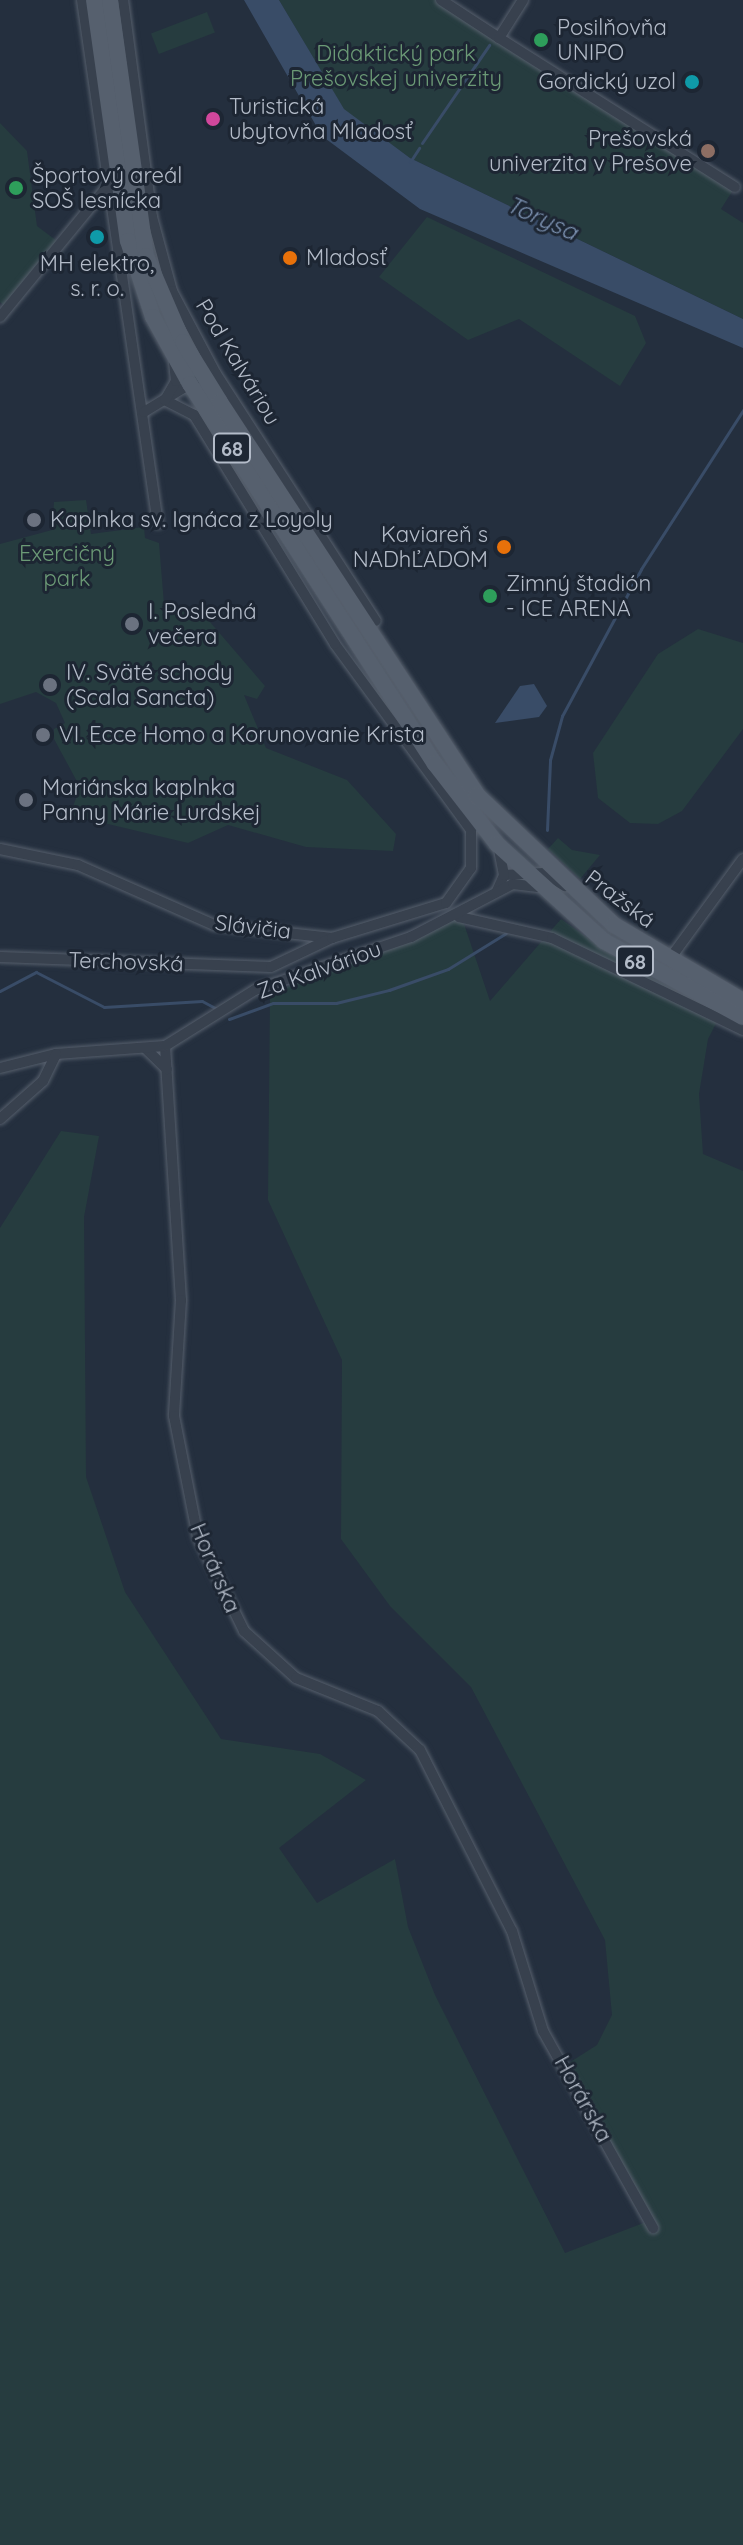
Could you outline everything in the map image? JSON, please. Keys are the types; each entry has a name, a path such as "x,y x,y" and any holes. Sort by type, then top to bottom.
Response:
{"main road":[{"name":"Pod Kalváriou","path":"94,0 128,241 171,351 197,380 446,754 521,843"},
{"name":"Pod Kalváriou","path":"110,0 146,256 197,380 435,764 497,844 518,877"},
{"name":"Pražská","path":"521,843 566,886 667,961 743,1001"},
{"name":"Pražská","path":"518,877 538,887 615,948 743,1017"}],"street":[{"path":"82,0 105,189 144,412 158,524"},
{"name":"Pod Kalváriou","path":"123,0 152,217 172,291 216,374 376,621"},
{"path":"441,0 735,187"},
{"path":"499,38 523,0"},
{"path":"0,317 105,189"},
{"path":"165,400 176,381 171,351"},
{"path":"144,412 197,380"},
{"path":"165,400 194,415 335,644 471,830 471,868 446,903 459,917 552,938 743,1030"},
{"path":"518,877 521,843"},
{"path":"486,921 493,894 504,875 497,844"},
{"name":"Slávičia","path":"0,849 78,865 214,925 332,938 446,903"},
{"path":"667,961 743,859"},
{"path":"504,875 566,886"},
{"name":"Za Kalváriou","path":"0,1068 56,1054 165,1046 255,990 459,917 518,877"},
{"name":"Terchovská","path":"0,957 252,970 332,938"},
{"path":"252,970 255,990"},
{"name":"Horárska","path":"165,1046 181,1300 174,1416 198,1537 244,1631 296,1678 378,1711 420,1750 512,1931 543,2031 653,2228"},
{"path":"146,1049 167,1069"},
{"path":"0,1119 43,1081 56,1054"}],"green space":[{"name":"Didaktický park Prešovskej univerzity","path":"279,0 446,0 733,190 721,209 743,223 743,319 410,158 344,110"},
{"path":"207,12 215,33 159,54 151,34"},
{"name":"Športový areál SOŠ lesnícka","path":"0,123 27,151 37,226 61,244 8,309 0,302"},
{"path":"427,217 635,316 646,343 620,386 519,319 468,340 379,277"},
{"name":"Exercičný park","path":"86,500 91,534 144,527 145,538 159,543 164,604 198,608 265,686 257,699 244,695 266,748 347,780 396,834 393,851 306,847 228,825 188,843 70,815 80,787 54,739 54,729 65,723 56,703 36,692 0,704 0,544 52,530 54,502"},
{"path":"698,629 743,643 743,729 682,811 658,824 630,823 598,798 593,753 658,654"},
{"path":"558,838 572,850 600,855 580,879 548,849"},
{"path":"461,915 490,1001 561,919 628,966 722,1012 708,1039 699,1094 703,1154 743,1171 743,2545 0,2545 0,1228 61,1131 99,1136 84,1217 86,1477 125,1592 221,1739 320,1754 366,1780 279,1848 317,1903 395,1859 408,1927 435,1995 565,2253 646,2222 564,2066 597,2045 612,2015 605,1940 471,1687 390,1606 341,1539 342,1360 268,1200 270,994"}],"water":[{"path":"244,0 279,0 344,109 410,158 743,319 743,348 420,209 322,136"},
{"path":"534,684 547,706 539,717 495,723 520,686"}],"waterway":[{"path":"422,143 489,45"},
{"path":"410,162 419,148"},
{"path":"547,830 550,760 562,716 641,569 743,410"},
{"path":"229,1019 273,1003 336,1003 389,990 448,969 506,933"},
{"path":"0,991 36,972 104,1007 202,1001 217,1009"}],"place":[{"name":"Posilňovňa UNIPO","path":"541,40"},
{"name":"Gordický uzol","path":"692,82"},
{"name":"Turistická ubytovňa Mladosť","path":"213,119"},
{"name":"Prešovská univerzita v Prešove","path":"708,151"},
{"name":"Športový areál SOŠ lesnícka","path":"16,188"},
{"name":"MH elektro, s. r. o.","path":"97,237"},
{"name":"Mladosť","path":"290,258"},
{"name":"Kaplnka sv. Ignáca z Loyoly","path":"34,520"},
{"name":"Kaviareň s NADhĽADOM","path":"504,547"},
{"name":"Zimný štadión - ICE ARENA","path":"490,596"},
{"name":"I. Posledná večera","path":"132,624"},
{"name":"IV. Sväté schody (Scala Sancta)","path":"50,685"},
{"name":"VI. Ecce Homo a Korunovanie Krista","path":"43,735"},
{"name":"Mariánska kaplnka Panny Márie Lurdskej","path":"26,800"}],"water label":[{"name":"Torysa","path":"542,218"}]}
